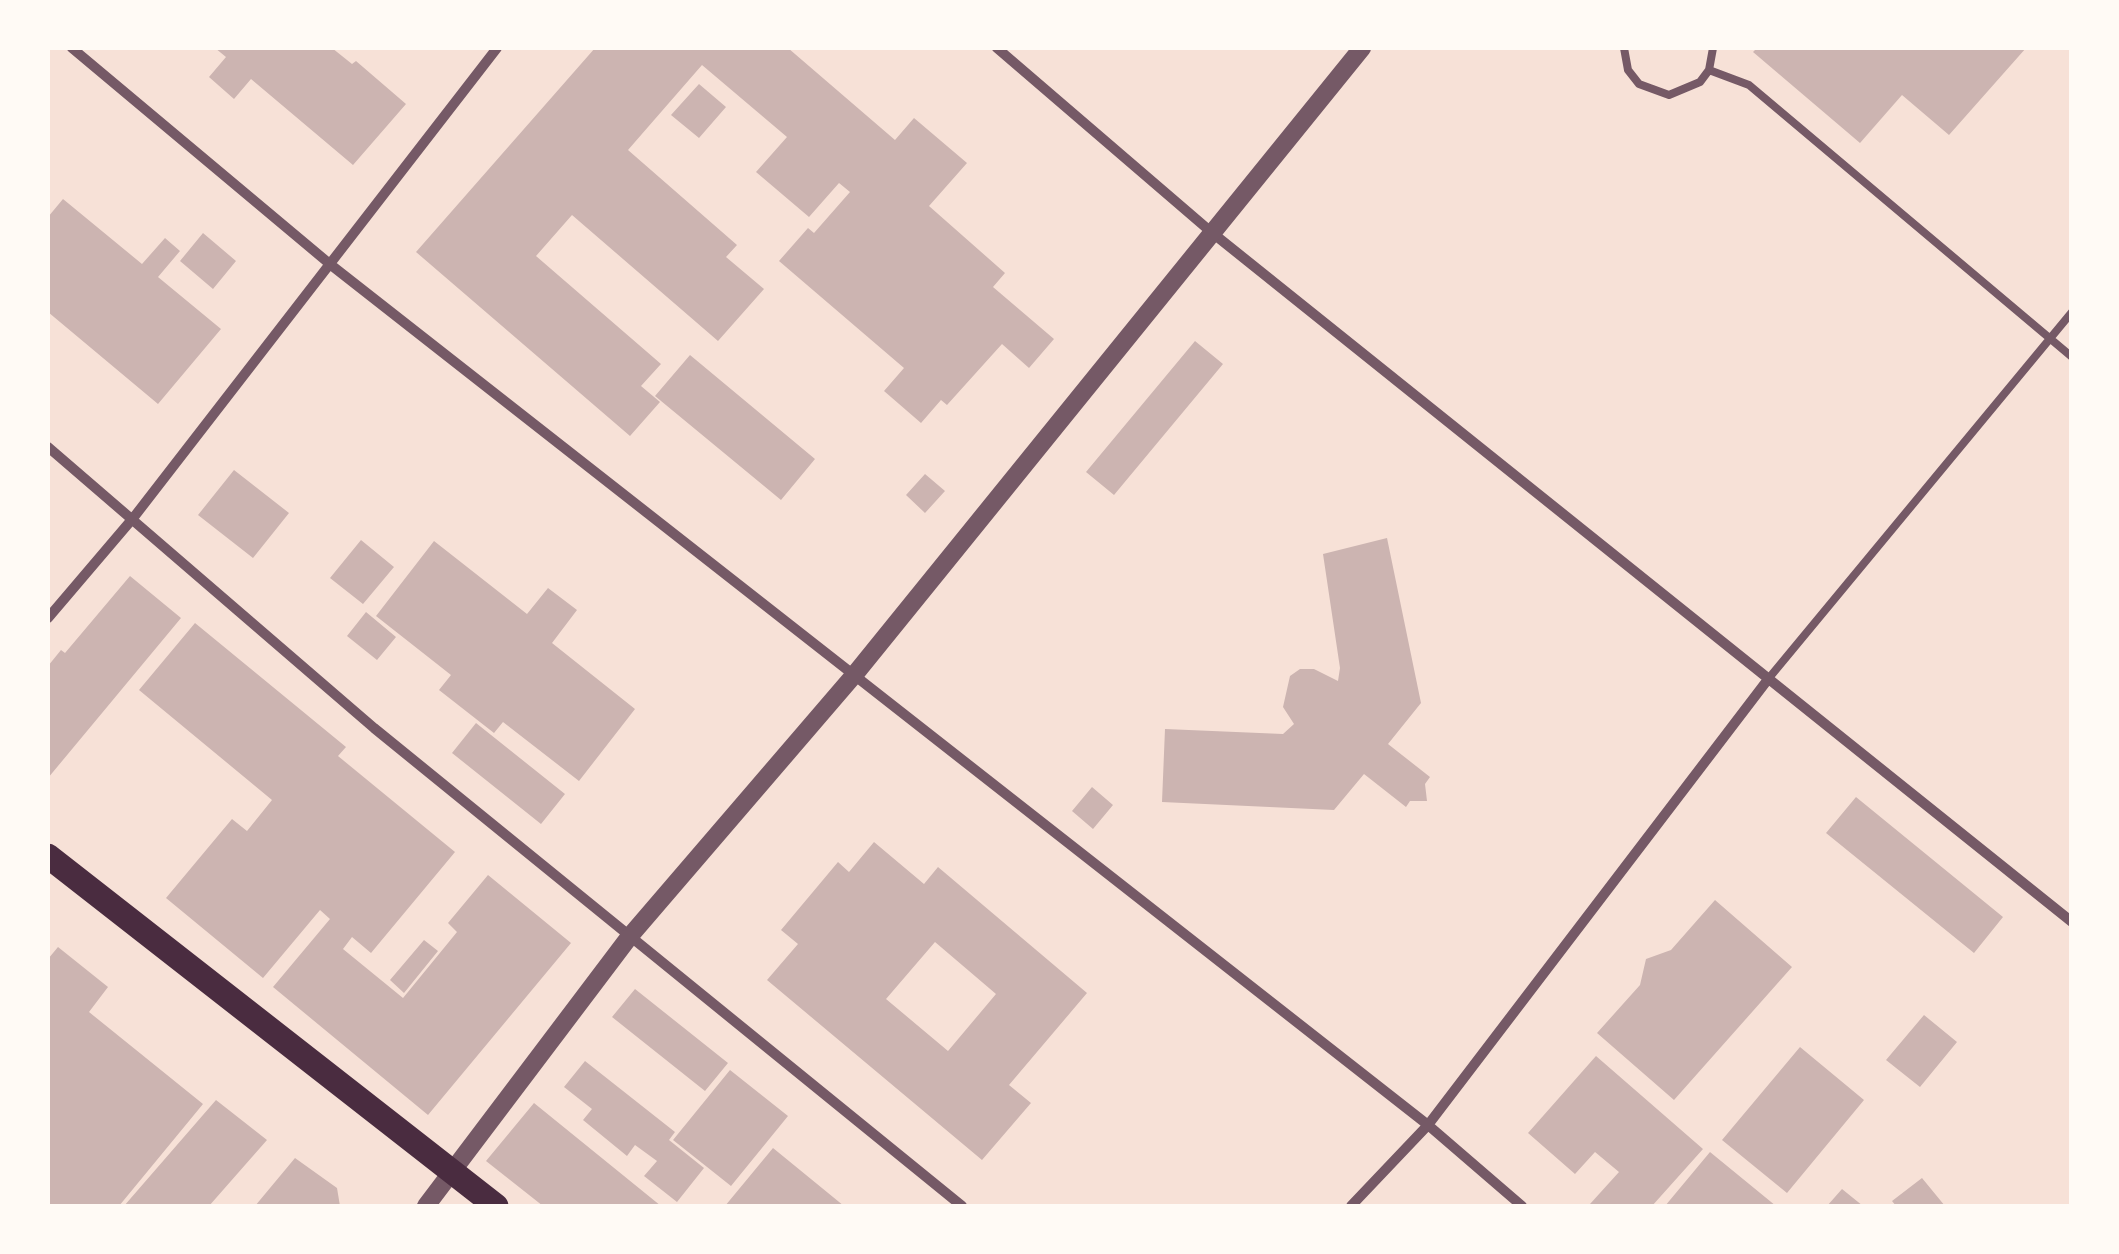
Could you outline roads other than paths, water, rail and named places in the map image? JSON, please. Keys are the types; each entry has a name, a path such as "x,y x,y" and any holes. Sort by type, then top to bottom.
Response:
{"main road":[{"path":"48,856 496,1206"}],"street":[{"path":"72,48 331,266 1428,1125 1522,1206"},
{"path":"48,618 134,516 331,266 497,48"},
{"path":"998,48 1210,232 2072,922"},
{"path":"426,1206 630,936 855,674 1362,48"},
{"path":"48,447 134,516 374,728 962,1206"},
{"path":"1351,1206 1428,1125 1770,678"}],"lane":[{"path":"1624,48 1628,70 1652,92 1684,92 1709,70 1712,48"},
{"path":"1709,70 1749,85 2072,357"},
{"path":"1770,678 2072,312"}]}
